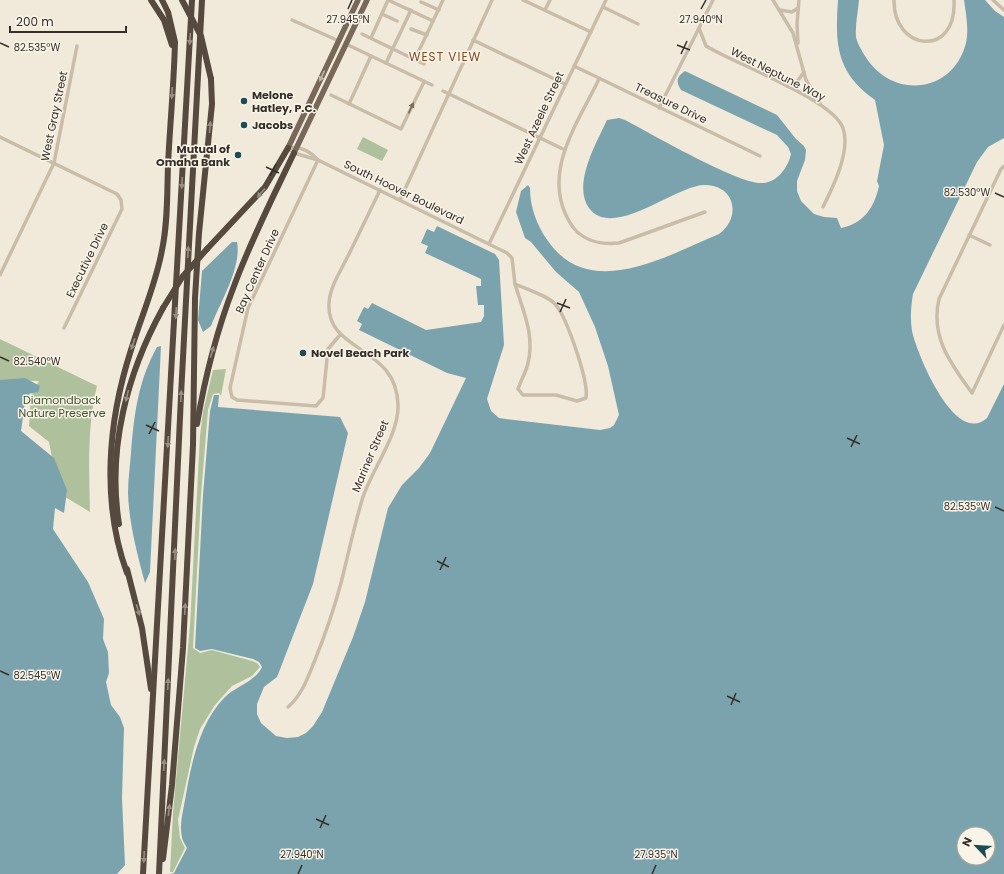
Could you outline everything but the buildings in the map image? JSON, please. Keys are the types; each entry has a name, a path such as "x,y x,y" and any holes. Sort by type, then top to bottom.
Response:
{"highway":[{"path":"151,0 164,20 174,54"},
{"path":"152,724 148,657 140,618 120,549 112,507 111,477 112,438 124,373 158,269 164,240 175,42 172,27 162,0"},
{"path":"160,874 172,785 183,648 193,445 195,298 199,233 212,104 211,79 207,55 201,36 182,0"},
{"path":"143,874 192,0"},
{"path":"160,874 186,286 202,0"},
{"path":"127,573 117,507 116,466 119,435 126,398 137,363 163,308 184,276 207,248 265,187 288,148"},
{"path":"193,445 206,375 227,305 246,255 294,153"}],"main road":[{"path":"288,148 358,0"},
{"path":"294,153 367,0"},
{"path":"339,41 346,44"}],"street":[{"path":"371,38 388,0 433,21"},
{"path":"415,59 443,0"},
{"path":"400,200 492,0"},
{"path":"523,0 591,32"},
{"path":"545,10 550,0"},
{"name":"West Azeele Street","path":"489,244 606,0"},
{"path":"660,108 712,0"},
{"path":"773,0 793,33 809,86 821,104"},
{"path":"798,48 799,0"},
{"path":"894,0 895,18 903,31 919,40 930,41 946,33 950,28 954,20 954,0"},
{"path":"993,0 1004,10"},
{"path":"421,2 439,10"},
{"path":"603,7 638,24"},
{"path":"780,10 792,12 798,8"},
{"path":"386,63 411,10"},
{"path":"382,14 397,21"},
{"path":"292,20 339,41"},
{"path":"411,28 427,35"},
{"name":"West Neptune Way","path":"699,28 706,46 821,104 838,118 843,129 844,144 837,178 823,207"},
{"path":"362,34 424,64"},
{"path":"473,40 565,84"},
{"path":"346,44 432,85"},
{"name":"West Gray Street","path":"0,275 54,164 77,46"},
{"path":"349,104 371,56"},
{"name":"Treasure Drive","path":"574,66 760,156"},
{"path":"787,86 797,82 804,72"},
{"path":"599,79 565,150 557,182 561,205 572,227 589,240 608,244 626,242 705,212"},
{"path":"331,95 401,129 424,82"},
{"path":"442,91 565,150"},
{"path":"0,137 54,164"},
{"path":"288,148 297,146 312,154 318,160"},
{"name":"South Hoover Boulevard","path":"288,148 294,153 318,160 380,190 510,256 515,284"},
{"name":"Bay Center Drive","path":"318,160 248,308 230,388 232,397 237,400 316,406 323,398 328,349 340,335"},
{"name":"Executive Drive","path":"54,164 117,194 121,200 122,208 64,328"},
{"path":"1004,166 1001,169 939,299 936,313 937,328 948,361 972,393 1004,325"},
{"path":"340,335 333,323 330,312 331,294 380,190"},
{"path":"969,235 990,245"},
{"path":"515,284 556,305 573,343 583,374 586,398 577,401 556,395 523,395 518,389 528,362 530,336 528,324 515,284"},
{"name":"Mariner Street","path":"288,707 296,700 307,680 326,632 341,584 362,500 390,435 398,406 395,388 383,366 368,353 340,335"}],"green space":[{"path":"363,137 388,150 382,161 357,149"},
{"name":"Diamondback Nature Preserve","path":"0,339 97,386 90,433 90,512 62,495 57,484 49,442 29,426 31,396 39,381 0,380"},
{"path":"226,369 221,396 219,393 213,394 208,410 201,495 193,648 200,653 212,650 252,661 257,663 260,667 252,676 232,686 215,705 200,729 194,747 178,820 180,838 185,848 173,872 170,872 173,813 190,625 200,436 203,412 213,370"}],"water":[{"path":"838,0 859,0 856,37 865,56 877,70 890,80 905,85 921,85 935,81 949,73 959,60 967,38 967,22 964,0 985,0 995,11 1004,17 1004,138 988,147 977,162 913,294 911,317 915,343 929,376 939,394 962,420 975,424 987,418 1004,384 1004,874 170,874 174,873 187,848 182,838 182,818 193,759 202,732 215,708 224,698 255,676 262,667 259,662 253,659 212,649 200,651 195,648 203,495 210,411 214,395 219,395 218,407 340,417 348,433 313,584 277,677 264,687 257,704 257,714 261,723 276,736 287,738 298,737 306,733 313,726 322,712 353,637 365,602 388,508 402,485 419,468 430,453 466,378 447,373 359,330 362,324 357,321 364,307 368,309 372,303 426,330 481,322 484,316 484,305 478,305 476,286 481,286 481,279 425,253 428,246 421,243 427,229 434,232 437,226 495,254 499,260 504,345 487,399 491,411 499,418 506,419 600,430 610,428 614,425 619,415 608,366 595,327 579,292 556,272 531,242 525,238 516,212 521,191 528,185 530,188 531,202 535,216 548,241 565,259 585,269 607,271 630,268 654,262 719,234 730,220 732,204 724,191 716,187 706,185 694,187 679,192 629,215 613,218 600,216 589,208 584,198 583,187 585,175 592,151 607,120 619,118 695,158 752,182 768,182 778,177 782,173 791,154 788,147 777,135 681,90 678,84 678,78 685,71 777,115 806,150 805,160 797,181 797,191 801,201 814,214 824,217 837,218 841,228 849,226 862,218 871,208 879,186 877,181 884,145 875,100 862,90 845,68 838,44"},
{"path":"232,242 237,242 238,252 233,274 211,326 203,332 198,320 202,271"},
{"path":"161,346 150,572 145,583 132,527 128,483 134,425 141,385 157,347"},
{"path":"25,378 40,386 38,393 29,394 25,402 21,431 54,458 67,490 64,513 55,508 53,529 88,582 104,619 103,639 108,652 109,673 106,682 111,705 120,717 124,728 122,798 125,865 117,874 0,874 0,380"}],"place":[{"name":"Melone Hatley, P.C.","path":"244,101"},
{"name":"Jacobs","path":"244,125"},
{"name":"Mutual of Omaha Bank","path":"238,155"},
{"name":"Novel Beach Park","path":"303,353"}],"district":[{"name":"WEST VIEW","path":"445,56"}]}
